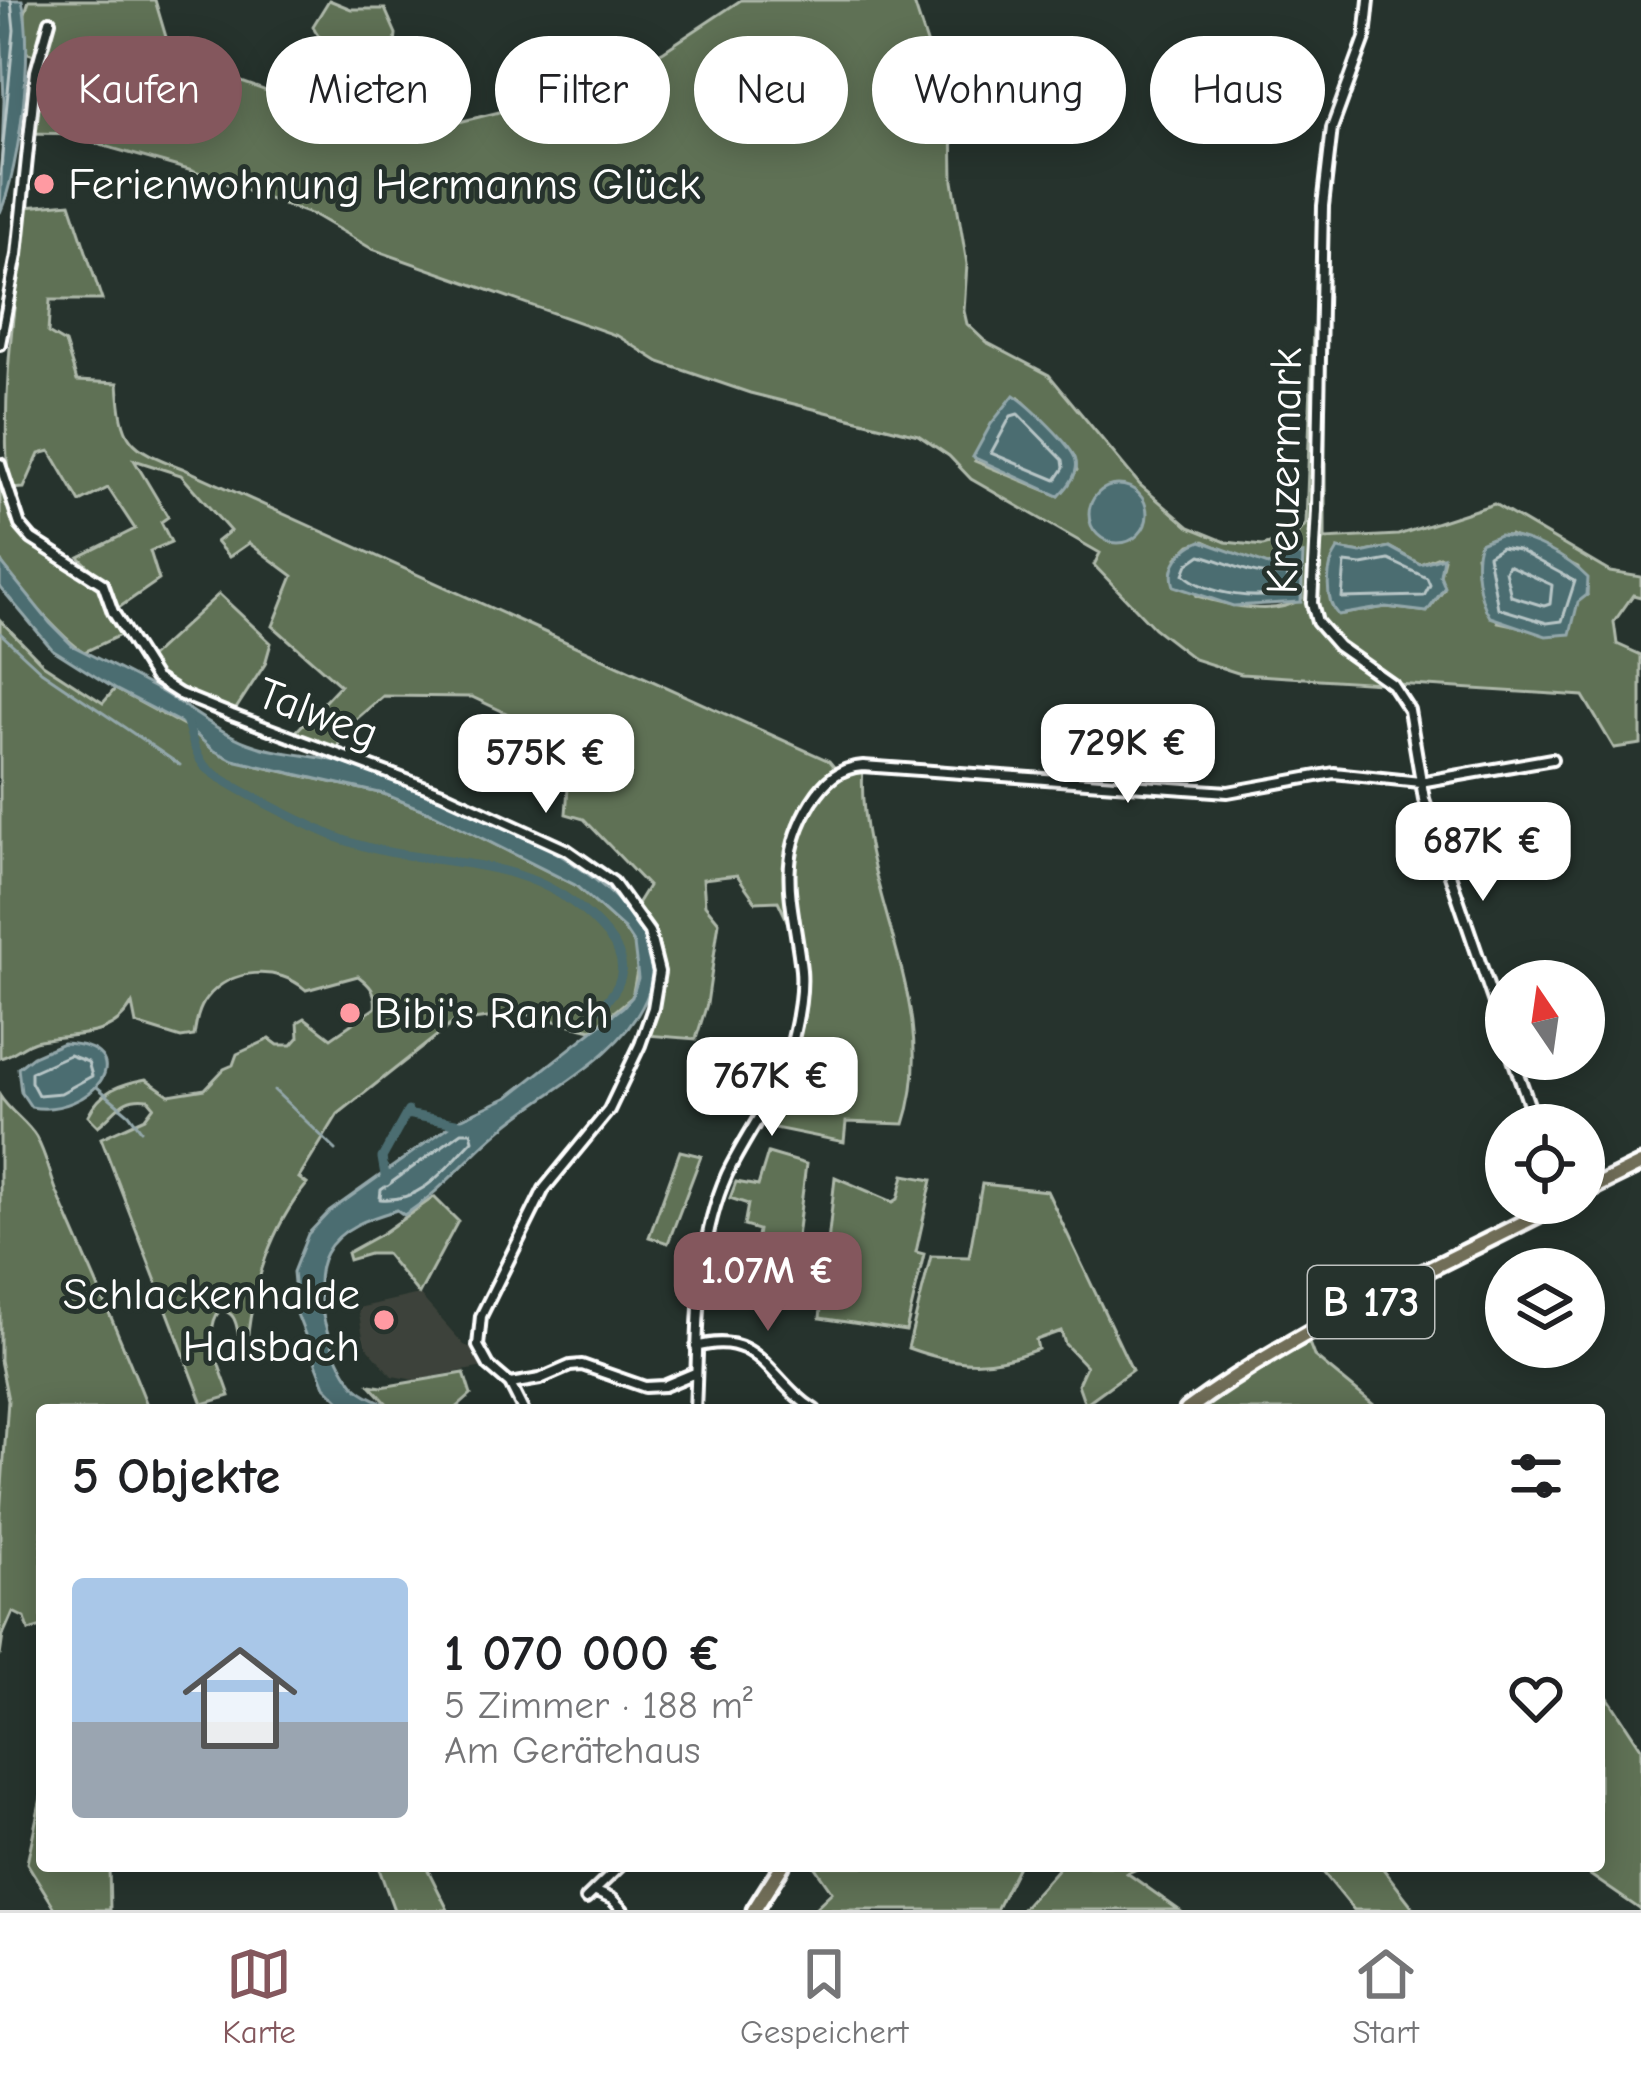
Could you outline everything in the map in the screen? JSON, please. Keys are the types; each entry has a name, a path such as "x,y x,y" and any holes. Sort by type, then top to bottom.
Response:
{"main road":[{"path":"1605,1182 1641,1164"},
{"name":"B 173","path":"1195,1404 1300,1338 1521,1224"},
{"path":"754,1910 778,1872"}],"street":[{"name":"Kreuzermark","path":"1369,0 1365,38 1332,128 1323,206 1312,603 1317,622 1338,646 1392,684 1409,710 1420,782 1485,975"},
{"path":"0,344 17,255 36,71 50,21"},
{"name":"Talweg","path":"0,464 20,525 32,538 103,584 113,612 155,678 232,716 442,793 567,850 613,882 640,915 655,946 659,972 640,1045 608,1110 544,1189 481,1316 478,1346 489,1366 510,1384 520,1404"},
{"path":"694,1404 702,1258 726,1177 784,1069 797,1019 801,971 790,901 790,851 805,813 834,775 863,766 1228,792 1334,773 1420,782 1552,759"},
{"path":"696,1347 726,1342 745,1346 807,1404"},
{"path":"510,1384 582,1365 645,1387 664,1386 695,1373"},
{"path":"586,1900 614,1872"},
{"path":"594,1891 623,1910"}],"shaded area":[{"path":"419,1294 464,1345 481,1352 489,1366 415,1380 392,1376 364,1343 358,1308"}],"green space":[{"path":"29,0 155,0 166,36 36,36 36,56 25,52"},
{"path":"329,0 351,9 385,9 396,36 319,36 313,26"},
{"path":"741,0 913,0 925,36 872,36 872,144 952,144 953,181 967,264 967,324 986,342 1049,375 1140,485 1189,527 1226,542 1263,546 1296,536 1306,524 1313,329 1325,327 1325,539 1398,535 1494,504 1610,572 1641,577 1641,597 1633,595 1614,622 1617,644 1641,655 1641,744 1614,748 1583,696 1241,674 1194,659 1154,628 1094,565 1100,553 971,479 949,456 918,435 750,393 659,362 618,336 372,249 316,216 189,170 97,144 242,144 242,82 266,91 266,144 471,144 471,119 495,113 495,144 670,144 670,47","holes":["1019,397 1067,446 1077,470 1059,496 975,461","1510,535 1578,567 1587,595 1522,627 1498,622 1483,592 1476,555","1204,541 1268,565 1302,554 1302,598 1265,609 1197,596 1177,558 1190,545","1389,547 1420,564 1439,556 1444,559 1440,575 1444,590 1427,612 1386,607 1343,614 1338,549 1361,553"]},
{"path":"36,87 36,133 30,133"},
{"path":"70,203 102,300 50,300 48,333 65,343 77,381 118,383 122,418 139,447 829,761 838,772 863,766 871,856 913,1034 913,1079 904,1124 846,1122 844,1142 755,1124 791,1041 800,988 798,960 778,901 756,902 737,875 703,879 705,905 719,922 707,1004 696,1039 646,1035 656,970 635,907 648,886 584,819 566,814 568,788 585,782 598,756 472,697 383,696 348,726 334,756 291,737 340,685 273,626 293,576 249,543 229,557 216,542 230,531 181,475 134,460 168,517 161,522 171,542 150,551 159,580 117,609 106,583 79,557 135,529 108,488 80,502 50,451 39,454 24,488 9,489 8,383 26,207"},
{"path":"0,479 17,527 99,585 120,635 84,652 12,578 0,558"},
{"path":"219,594 271,643 265,664 232,715 180,694 143,664"},
{"path":"0,620 43,664 103,703 115,689 258,766 384,794 575,885 624,929 639,960 632,997 592,1030 522,1013 453,1023 338,1114 299,1178 307,1184 283,1219 266,1258 247,1340 239,1337 229,1313 220,1310 215,1319 215,1352 230,1396 203,1404 101,1138 145,1118 154,1106 148,1099 131,1100 98,1126 88,1116 105,1094 137,1081 146,1079 169,1095 205,1089 233,1065 237,1054 270,1039 278,1045 292,1045 299,1037 298,1022 305,1018 331,1038 375,1008 375,998 358,976 306,990 282,976 255,973 229,981 207,998 194,1036 181,1038 136,1024 132,1004 113,1025 101,1030 35,1041 0,1058"},
{"path":"0,1096 40,1144 147,1404 36,1404 36,1629 29,1631 25,1618 13,1612 0,1656 0,1515 8,1400 0,1360"},
{"path":"680,1151 701,1156 668,1243 649,1237"},
{"path":"768,1153 806,1164 792,1278 752,1271 758,1230 744,1226 748,1204 730,1198 736,1182 758,1186"},
{"path":"904,1175 932,1180 916,1252 924,1254 906,1331 820,1318 835,1177 893,1202"},
{"path":"982,1184 1047,1191 1132,1370 1085,1404 1078,1384 1086,1366 1065,1344 1061,1331 1036,1340 1038,1349 988,1362 958,1361 908,1348 931,1256 969,1257"},
{"path":"434,1197 458,1221 419,1294 386,1254 349,1260 347,1253"},
{"path":"1309,1343 1314,1356 1373,1404 1206,1404 1247,1375"},
{"path":"464,1373 471,1395 461,1404 387,1404 370,1385"},
{"path":"1605,1693 1641,1748 1641,1910 1586,1872 1605,1872"},
{"path":"36,1821 36,1872 109,1872 110,1910 56,1910 27,1863"},
{"path":"380,1872 429,1872 448,1910 394,1910"},
{"path":"818,1872 1015,1872 996,1910 813,1910 832,1892"},
{"path":"1055,1872 1129,1872 1179,1910 1021,1910"},
{"path":"1323,1872 1386,1872 1415,1910 1354,1910"}],"water":[{"path":"0,0 22,0 26,77 19,138 0,213 4,100"},
{"path":"1014,395 1073,454 1076,471 1059,496 973,457"},
{"path":"1118,485 1139,493 1147,514 1139,535 1118,543 1097,535 1089,514 1097,493"},
{"path":"1499,535 1547,549 1588,578 1587,595 1578,602 1570,634 1546,636 1490,617 1480,591 1477,560 1480,543"},
{"path":"1201,541 1268,565 1303,554 1301,602 1233,606 1174,586 1178,559"},
{"path":"1389,547 1420,564 1443,557 1440,575 1445,587 1427,612 1386,607 1338,615 1328,583 1338,549 1361,553"},
{"path":"0,561 73,646 226,732 259,747 337,761 426,790 541,844 593,878 631,915 651,956 646,999 605,1053 499,1132 419,1205 404,1215 397,1210 357,1225 339,1236 326,1253 319,1284 321,1303 338,1358 358,1389 383,1404 343,1404 325,1386 297,1314 293,1272 308,1234 329,1212 458,1120 508,1097 623,1007 638,978 634,944 575,885 434,814 384,794 233,760 213,750 185,725 52,649 0,587"},
{"path":"63,1043 88,1047 101,1056 105,1068 101,1081 73,1102 31,1107 21,1092 18,1068"}],"waterway":[{"path":"0,633 41,671 180,765"},
{"path":"186,721 197,754 211,771 331,835 404,855 512,873 578,906 608,936 621,962 618,985 611,996 580,1023"},
{"path":"97,1087 141,1130"},
{"path":"274,1090 336,1150"},
{"path":"386,1181 382,1158 408,1111"},
{"path":"406,1114 466,1125"}],"place":[{"name":"Ferienwohnung Hermanns Glück","path":"44,184"},
{"name":"Bibi's Ranch","path":"350,1013"},
{"name":"Schlackenhalde Halsbach","path":"384,1320"}]}
